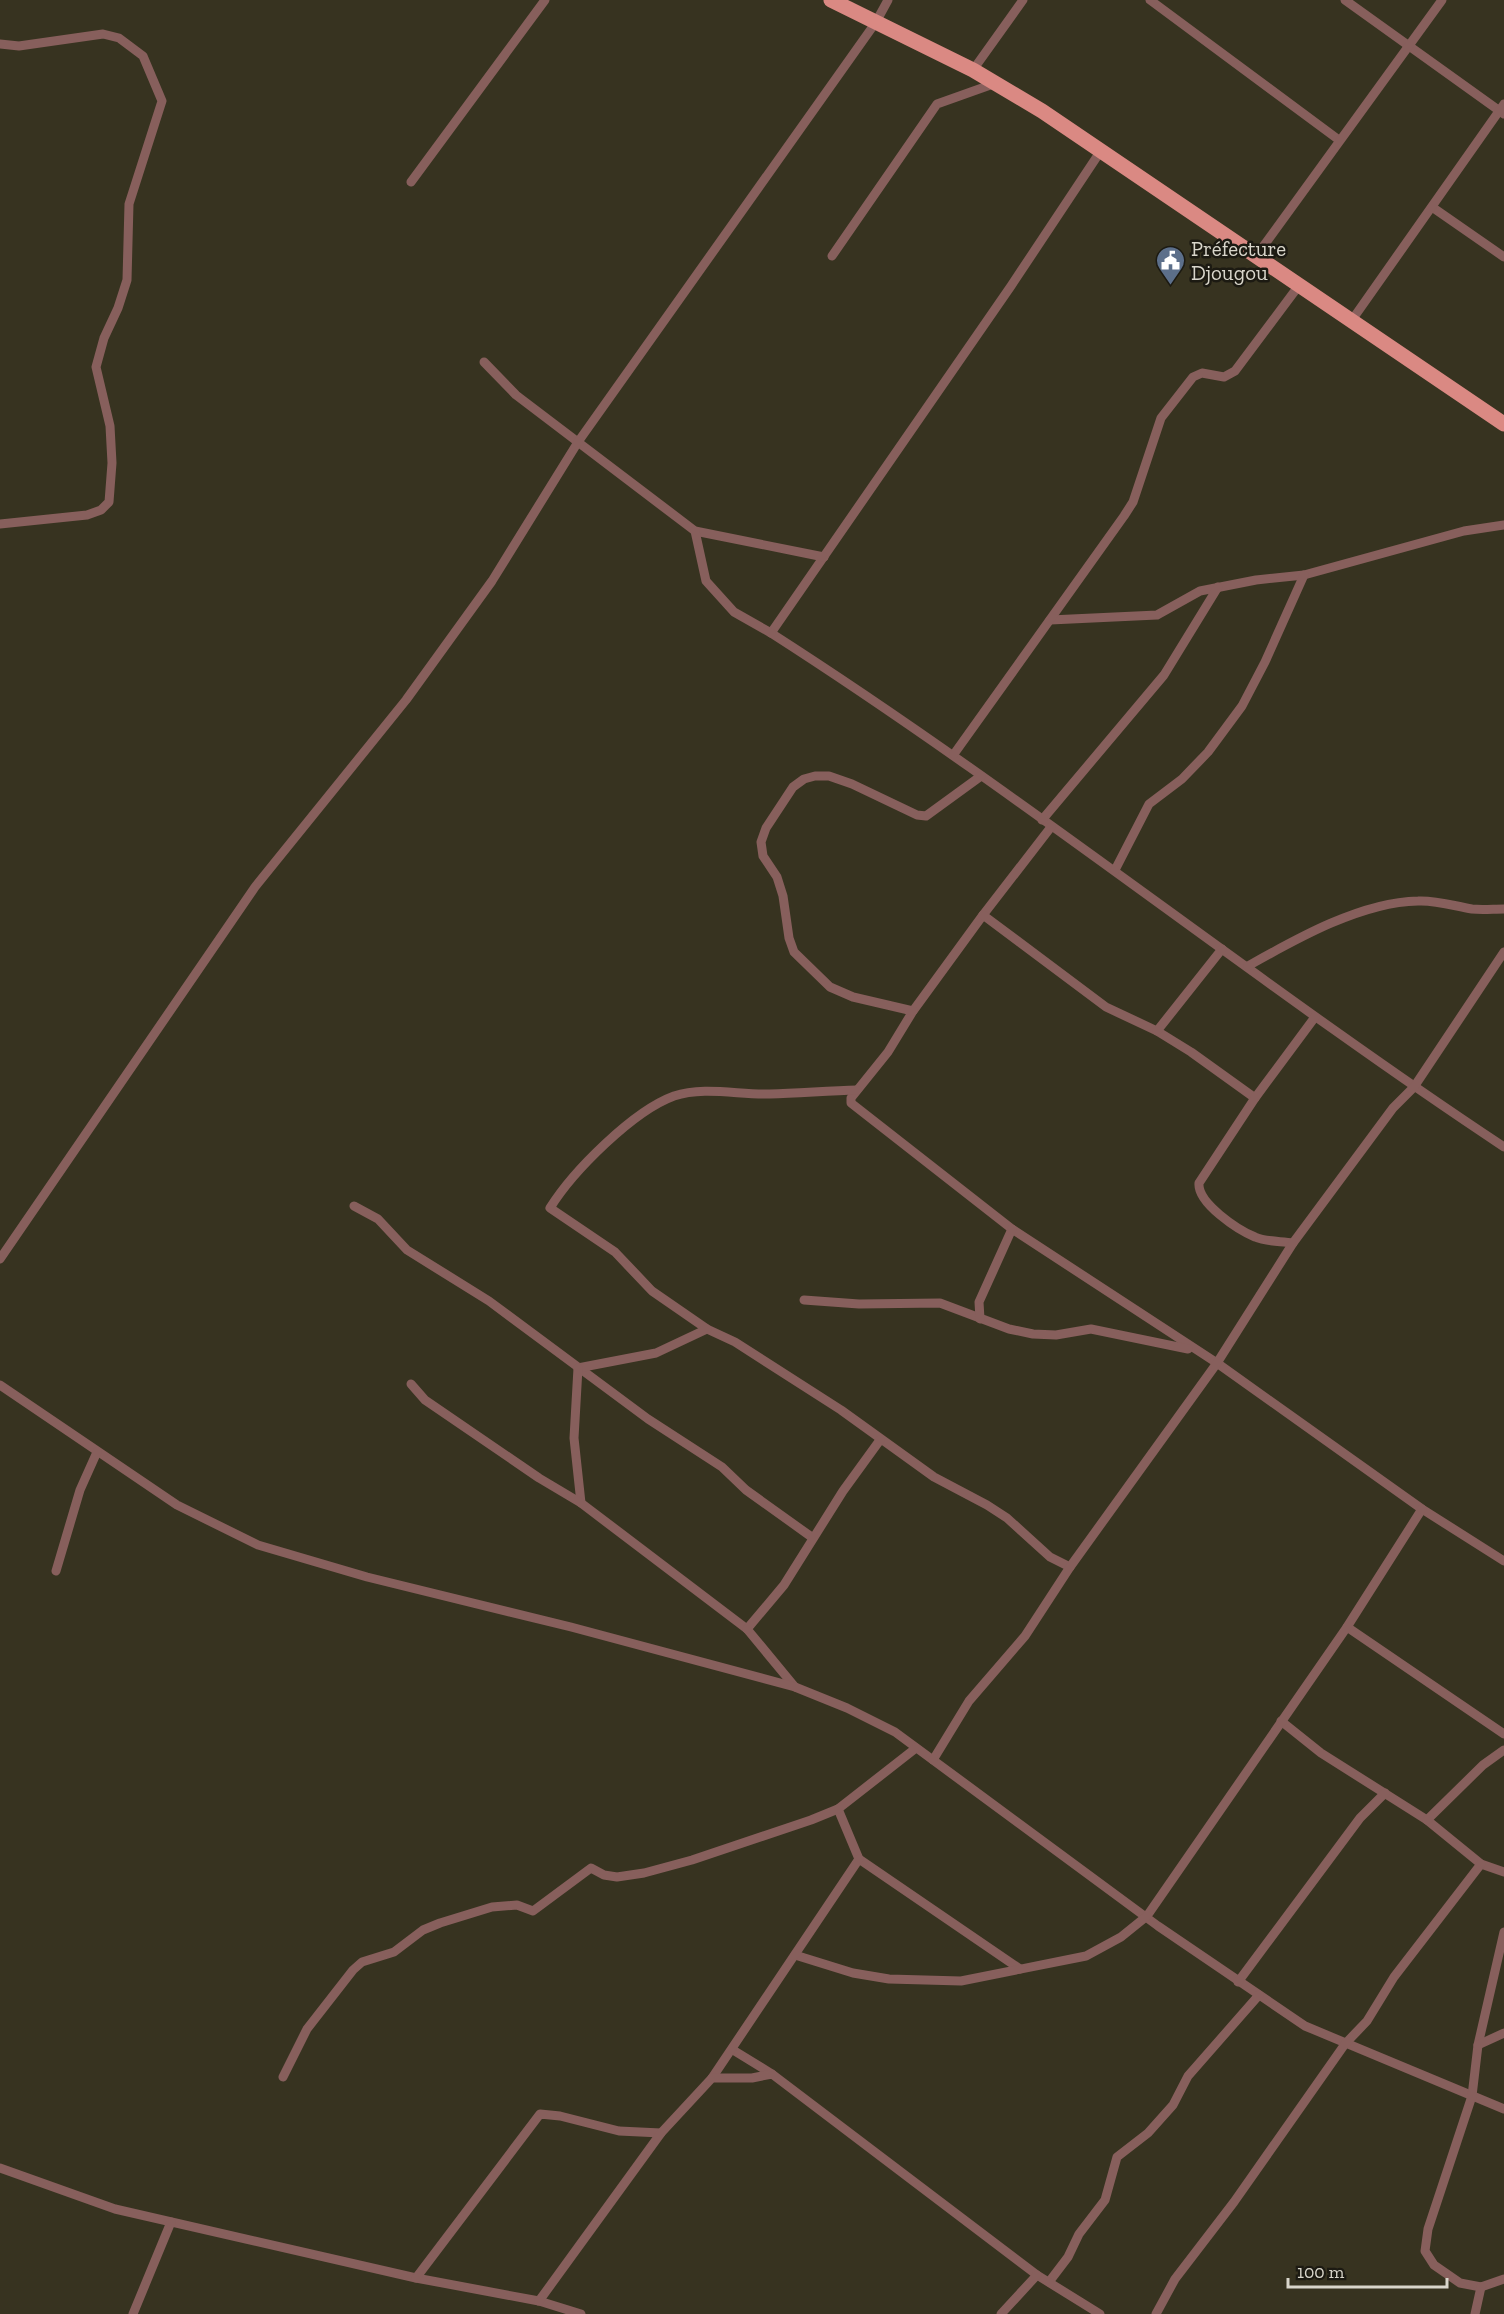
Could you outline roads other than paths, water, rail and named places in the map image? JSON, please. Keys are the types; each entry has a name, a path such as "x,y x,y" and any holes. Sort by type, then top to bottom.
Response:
{"main road":[{"path":"831,0 973,70 1102,149 1504,424"}],"street":[{"path":"411,182 545,0"},
{"path":"0,1259 255,888 391,718 492,581 578,441 876,22 888,0"},
{"path":"973,70 1023,0"},
{"path":"1150,0 1339,140"},
{"path":"1345,0 1502,109 1352,320"},
{"path":"1257,255 1442,0"},
{"path":"0,44 19,46 103,34 119,38 142,56 162,100 129,204 127,280 118,308 104,338 96,367 110,426 112,463 109,502 101,510 87,515 0,524"},
{"path":"832,256 938,104 996,83"},
{"path":"771,633 1041,243 1102,149"},
{"path":"1432,207 1504,257"},
{"path":"954,754 1133,502 1161,418 1193,377 1202,373 1224,376 1235,371 1300,284"},
{"path":"484,362 516,395 695,531 824,557"},
{"path":"1050,620 1157,615 1200,591 1304,575 1400,547 1464,531 1504,525"},
{"path":"695,531 706,581 734,612 771,633 954,754 981,776 1115,870 1316,1017 1414,1087 1504,1147"},
{"path":"1115,870 1149,804 1189,772 1208,752 1242,706 1266,662 1304,575"},
{"path":"1042,820 1164,675 1218,587"},
{"path":"913,1011 853,997 830,987 794,952 789,938 777,876 763,856 761,842 776,811 792,787 804,779 829,776 917,815 926,816 981,776"},
{"path":"1051,826 913,1011 888,1052 851,1098 853,1106 1012,1229 1217,1363 1422,1509 1504,1561"},
{"path":"1248,966 1296,939 1358,914 1395,903 1418,901 1473,909 1504,909"},
{"path":"983,915 1106,1006 1157,1031 1255,1098"},
{"path":"1157,1031 1222,949"},
{"path":"933,1760 969,1701 1025,1636 1070,1567 1217,1363 1293,1243 1393,1108 1414,1087 1504,952"},
{"path":"1293,1243 1258,1238 1242,1231 1204,1201 1198,1190 1199,1183 1255,1098 1316,1017"},
{"path":"857,1090 770,1094 696,1092 676,1095 656,1104 628,1123 562,1189 550,1208 615,1252 652,1291 707,1329 735,1342 815,1392 865,1425 880,1440 934,1477 1007,1518 1050,1557 1070,1567"},
{"path":"354,1206 378,1219 407,1250 489,1301 578,1368 710,1458 746,1490 813,1538"},
{"path":"980,1319 980,1302 1012,1229"},
{"path":"804,1300 859,1304 940,1303 980,1319 1033,1334 1056,1335 1091,1329 1196,1351"},
{"path":"578,1368 656,1353 707,1329"},
{"path":"578,1368 574,1437 581,1503"},
{"path":"411,1384 425,1400 474,1431 539,1478 581,1503 747,1629 795,1687"},
{"path":"0,1385 97,1452 137,1476 177,1506 258,1545 367,1577 571,1627 795,1687 847,1707 895,1732 1147,1917 1238,1982 1305,2026 1504,2109"},
{"path":"747,1629 784,1585 880,1440"},
{"path":"56,1571 80,1491 97,1452"},
{"path":"795,1955 854,1973 931,1982 988,1978 1086,1956 1121,1937 1147,1917 1347,1627 1422,1509"},
{"path":"1347,1627 1504,1734"},
{"path":"1281,1721 1321,1753 1428,1820 1481,1864 1504,1872"},
{"path":"283,2076 307,2029 353,1970 362,1962 394,1952 423,1930 492,1906 516,1905 533,1911 591,1868 604,1875 616,1877 644,1873 692,1860 838,1809 916,1748"},
{"path":"1428,1820 1483,1765 1504,1750"},
{"path":"1238,1982 1360,1818 1385,1793"},
{"path":"838,1809 860,1859 1020,1969"},
{"path":"539,2301 661,2133 712,2078 733,2050 752,2017 860,1859"},
{"path":"1156,2314 1175,2279 1234,2202 1345,2044 1366,2021 1394,1977 1481,1864"},
{"path":"1504,1932 1478,2045 1472,2096 1428,2229 1425,2251 1434,2265 1461,2283 1481,2288 1504,2279"},
{"path":"1049,2282 1068,2258 1079,2234 1105,2200 1117,2157 1148,2133 1173,2105 1188,2076 1259,1995"},
{"path":"1478,2045 1504,2033"},
{"path":"733,2050 772,2074 1037,2275 1100,2314"},
{"path":"712,2078 752,2078 772,2074"},
{"path":"416,2278 540,2114 560,2116 619,2131 661,2133"},
{"path":"0,2168 115,2209 416,2278 539,2301 581,2314"},
{"path":"133,2314 171,2222"},
{"path":"1001,2314 1037,2275"},
{"path":"1475,2314 1481,2288"}],"place":[{"name":"Préfecture Djougou","path":"1170,286"}]}
